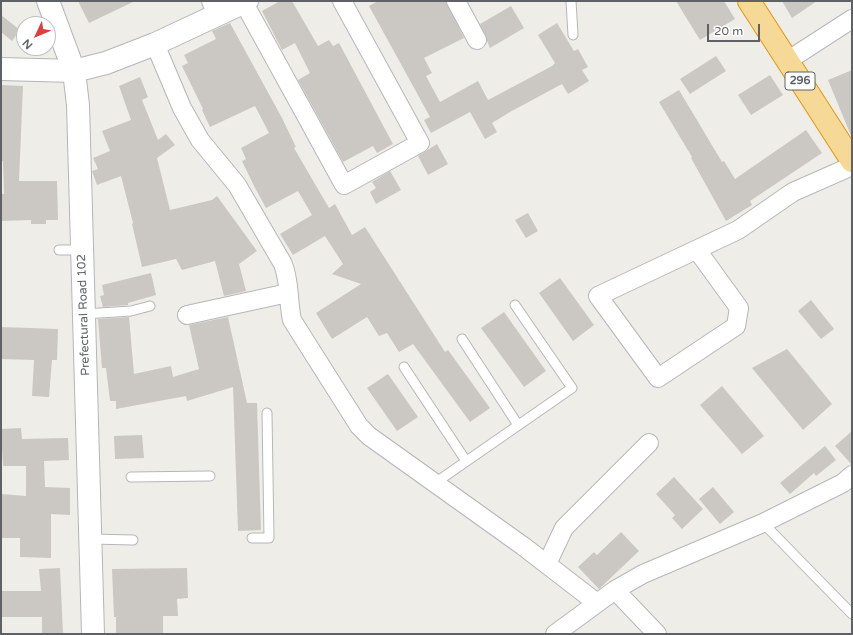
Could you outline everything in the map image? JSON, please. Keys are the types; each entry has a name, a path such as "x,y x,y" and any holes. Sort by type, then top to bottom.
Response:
{"highway":[{"name":"296","path":"749,1 852,161"}],"main road":[{"name":"Prefectural Road 102","path":"48,1 74,71 78,105 93,634"},
{"path":"1,69 74,71 123,58 155,44 214,8 246,2"}],"street":[{"path":"246,2 344,185 420,143 342,1"},
{"path":"456,1 477,40"},
{"path":"787,61 852,19"},
{"path":"155,44 182,108 200,140 237,185 283,264 287,274 292,320 359,426 369,436 547,564 597,603"},
{"path":"697,250 739,308 736,326 658,378 598,296 738,230 793,192 852,166"},
{"path":"187,315 288,293"},
{"path":"547,564 564,528 649,443"},
{"path":"555,634 615,590 643,574 763,523 843,483 852,475"},
{"path":"615,590 657,634"}],"lane":[{"path":"571,1 573,35"},
{"path":"59,250 82,250"},
{"path":"435,483 572,388 516,305"},
{"path":"84,314 131,311 150,306"},
{"path":"462,339 518,425"},
{"path":"404,368 466,461"},
{"path":"252,538 269,538 267,413"},
{"path":"132,477 210,476"},
{"path":"763,523 852,614"},
{"path":"91,539 132,540"}],"building":[{"path":"78,1 135,1 89,23"},
{"path":"280,1 292,1 318,46 329,40 333,46 339,43 393,144 377,153 373,146 343,162 298,80 310,73 295,43 282,50 262,11"},
{"path":"378,1 446,1 464,38 424,58 432,73 426,76 440,102 478,81 488,100 552,66 555,63 538,35 557,23 574,51 578,49 588,67 582,70 589,81 568,94 562,84 510,112 492,123 497,132 485,139 470,112 431,133 424,120 430,117 369,6"},
{"path":"676,1 724,1 735,19 700,40"},
{"path":"782,1 817,1 792,18"},
{"path":"511,6 524,28 490,48 480,24"},
{"path":"1,15 16,27 16,36 12,41 1,32"},
{"path":"230,23 282,118 296,147 294,148 329,208 335,204 352,235 365,227 445,352 448,350 490,408 470,422 413,344 399,352 387,333 379,336 367,317 332,339 316,313 361,284 332,274 343,264 325,236 293,255 280,234 312,215 298,191 266,208 254,186 242,161 246,159 241,148 269,133 255,106 210,127 182,66 188,63 184,55 216,39 212,31"},
{"path":"716,56 726,71 690,94 680,79"},
{"path":"852,70 852,138 828,80"},
{"path":"770,75 783,95 751,115 738,95"},
{"path":"140,77 148,97 142,100 158,140 166,134 175,145 157,158 170,210 212,200 217,196 257,251 239,264 246,291 224,296 215,261 182,270 176,259 142,267 121,176 97,185 92,171 98,169 93,158 110,151 102,131 131,120 119,86"},
{"path":"1,85 23,86 19,181 57,181 58,220 46,220 46,224 31,224 31,220 1,221 1,194 4,194 3,161 1,161"},
{"path":"679,90 722,162 724,161 735,179 806,130 822,153 750,201 752,205 726,221 691,158 692,157 659,102"},
{"path":"437,144 448,164 428,175 418,156"},
{"path":"390,171 401,190 376,204 370,192 376,188 372,182"},
{"path":"528,213 538,231 526,238 515,220"},
{"path":"151,273 156,295 128,303 128,305 103,307 100,296 104,295 102,285"},
{"path":"560,278 594,325 573,341 539,293"},
{"path":"811,300 834,329 821,339 798,311"},
{"path":"504,312 546,371 524,387 481,328"},
{"path":"129,317 134,374 171,366 173,377 199,369 189,325 228,317 247,403 257,403 261,530 238,531 233,387 187,401 186,396 116,409 116,401 110,401 106,368 102,368 98,319"},
{"path":"1,327 58,329 57,360 52,360 49,397 32,396 34,360 1,359"},
{"path":"787,349 832,404 803,430 752,368"},
{"path":"388,374 418,417 397,431 367,388"},
{"path":"722,386 764,436 742,454 700,405"},
{"path":"21,428 22,439 68,438 69,460 44,461 45,487 70,488 70,515 51,514 51,558 20,557 20,538 1,538 1,494 26,496 26,466 3,466 1,429"},
{"path":"852,431 852,465 835,446"},
{"path":"142,435 144,458 115,459 114,436"},
{"path":"825,446 836,460 816,476 814,473 790,494 780,483"},
{"path":"674,477 703,509 682,529 672,518 675,515 656,494"},
{"path":"713,487 734,512 720,524 699,499"},
{"path":"621,532 639,551 599,589 578,567 594,552 597,555"},
{"path":"60,568 63,634 42,634 42,617 1,617 1,591 41,591 39,569"},
{"path":"187,568 188,598 177,599 178,616 163,616 163,634 116,634 112,569"}]}
